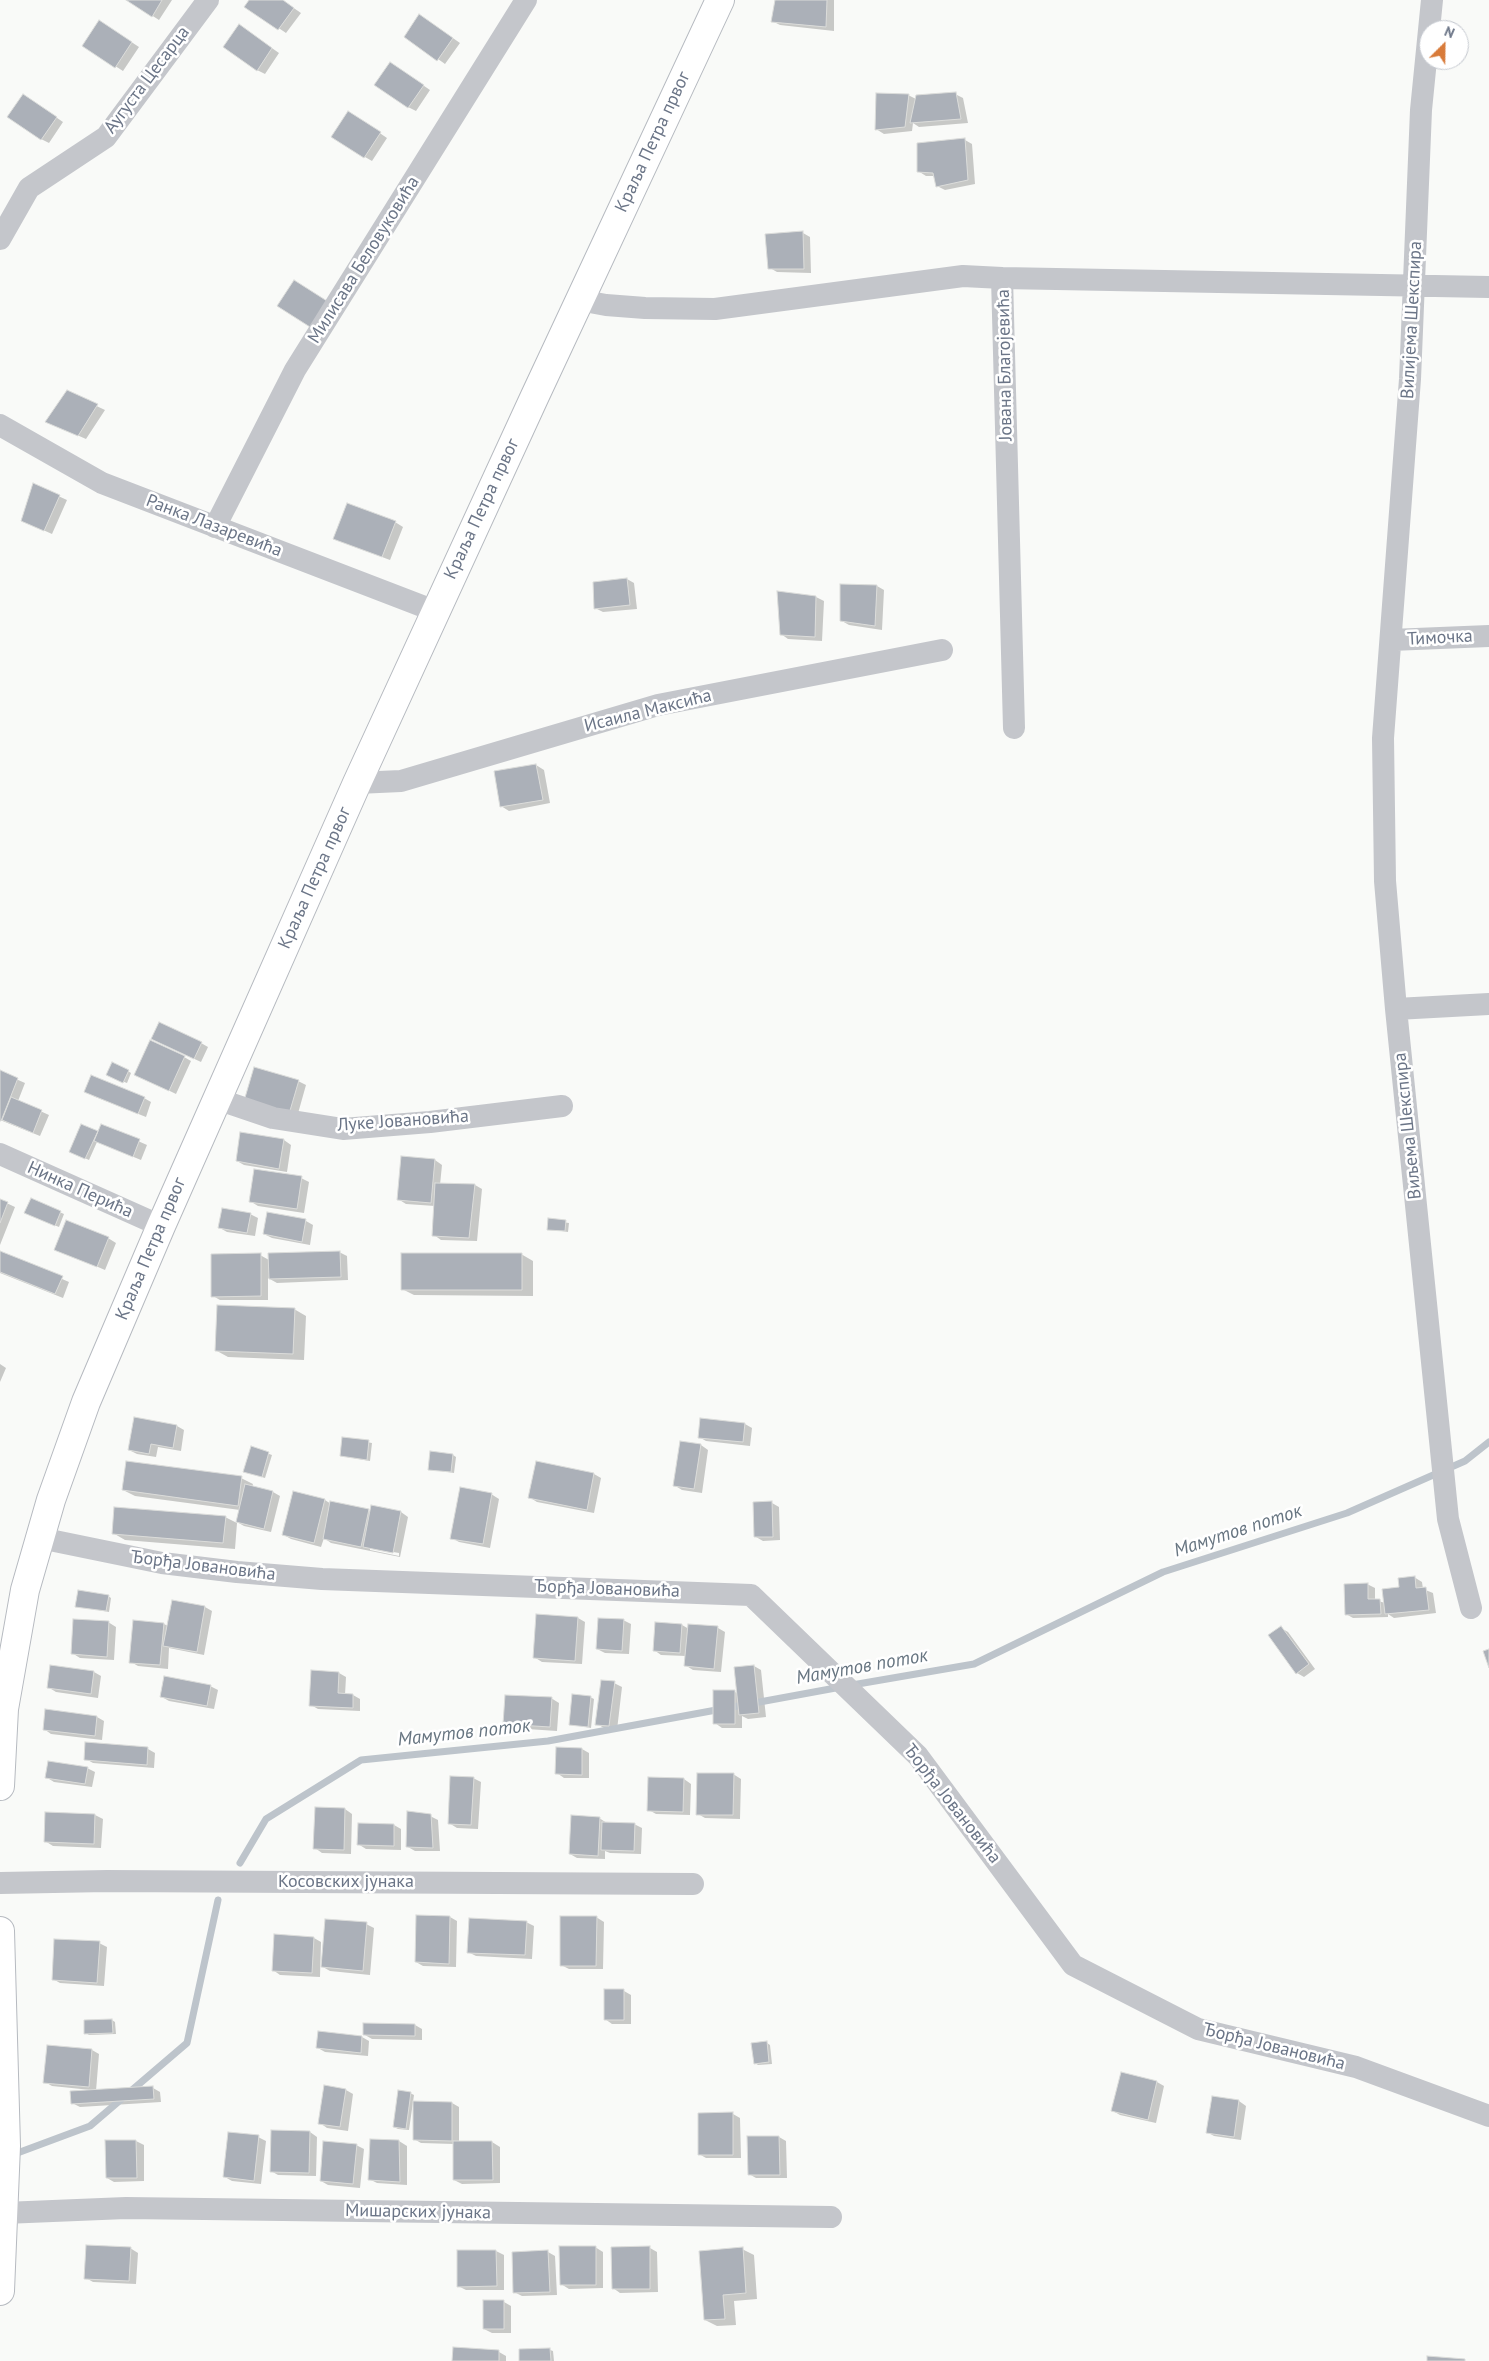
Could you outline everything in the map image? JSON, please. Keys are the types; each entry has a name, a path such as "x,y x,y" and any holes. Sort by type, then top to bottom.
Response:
{"street":[{"name":"Аугуста Цесарца","path":"0,239 30,188 106,137 208,0"},
{"name":"Милисава Беловуковића","path":"215,526 295,370 526,0"},
{"name":"Краља Петра првог","path":"0,1786 4,1709 25,1590 51,1500 86,1402 161,1226 357,783 579,300 720,0"},
{"name":"Вилијема Шекспира","path":"1391,640 1415,286 1421,110 1432,0"},
{"name":"Јована Благојевића","path":"579,300 606,305 645,308 715,309 962,276 1002,278 1014,728"},
{"path":"1002,278 1489,287"},
{"name":"Ранка Лазаревића","path":"0,425 102,483 435,611"},
{"name":"Тимочка","path":"1391,640 1489,636"},
{"name":"Виљема Шекспира","path":"1391,640 1383,738 1385,881 1396,1009 1443,1455 1448,1519 1471,1608"},
{"name":"Исаила Максића","path":"357,783 401,781 658,705 942,650"},
{"path":"1396,1009 1489,1004"},
{"name":"Луке Јовановића","path":"217,1099 274,1118 343,1129 430,1122 562,1106"},
{"name":"Нинка Перића","path":"0,1154 161,1226"},
{"name":"Ђорђа Јовановића","path":"40,1538 162,1563 322,1579 751,1595 918,1756 1073,1965 1198,2029 1356,2067 1489,2116"},
{"name":"Косовских јунака","path":"0,1883 161,1881 693,1884"},
{"path":"0,1931 6,2146 0,2291"},
{"name":"Мишарских јунака","path":"4,2213 126,2208 832,2217"}],"building":[{"path":"126,0 162,0 152,17"},
{"path":"249,0 283,0 294,8 278,30 244,7"},
{"path":"775,0 827,0 826,27 771,22"},
{"path":"419,14 453,38 437,61 404,37"},
{"path":"99,20 132,42 115,68 82,46"},
{"path":"239,24 272,48 257,71 223,47"},
{"path":"390,62 424,85 408,108 374,85"},
{"path":"956,92 961,119 910,123 916,95"},
{"path":"876,93 909,94 905,127 875,130"},
{"path":"23,94 57,117 41,140 7,117"},
{"path":"348,111 381,132 364,158 331,137"},
{"path":"965,138 968,180 936,187 933,173 917,172 917,143"},
{"path":"803,231 804,269 768,269 765,234"},
{"path":"294,280 327,301 310,327 277,306"},
{"path":"67,390 98,404 78,436 45,422"},
{"path":"33,483 60,495 44,531 21,521"},
{"path":"347,503 396,521 382,557 333,539"},
{"path":"627,578 630,605 594,609 593,582"},
{"path":"840,584 877,585 875,626 840,621"},
{"path":"777,591 816,596 815,637 780,635"},
{"path":"536,764 543,800 500,807 494,771"},
{"path":"159,1022 202,1042 194,1059 151,1039"},
{"path":"150,1040 185,1056 169,1091 134,1075"},
{"path":"112,1062 129,1070 123,1083 106,1075"},
{"path":"254,1067 299,1080 289,1114 244,1101"},
{"path":"0,1070 18,1078 1,1121 0,1121"},
{"path":"91,1075 145,1097 138,1114 84,1092"},
{"path":"11,1097 42,1110 33,1133 2,1120"},
{"path":"81,1124 98,1131 85,1159 69,1152"},
{"path":"101,1124 140,1139 133,1157 94,1141"},
{"path":"240,1132 284,1139 279,1169 236,1161"},
{"path":"401,1156 435,1159 431,1203 397,1200"},
{"path":"254,1169 302,1176 297,1209 249,1202"},
{"path":"435,1183 475,1184 469,1238 432,1236"},
{"path":"31,1198 61,1211 55,1226 24,1213"},
{"path":"0,1199 8,1202 0,1223"},
{"path":"222,1208 251,1213 247,1233 218,1228"},
{"path":"267,1212 306,1219 302,1242 263,1234"},
{"path":"548,1218 566,1220 565,1231 547,1230"},
{"path":"66,1220 109,1237 97,1267 54,1250"},
{"path":"0,1251 63,1276 55,1294 0,1272"},
{"path":"340,1251 341,1277 269,1279 268,1253"},
{"path":"261,1253 261,1296 211,1297 211,1254"},
{"path":"401,1253 522,1253 522,1290 401,1290"},
{"path":"217,1305 295,1308 293,1354 215,1351"},
{"path":"134,1417 177,1425 173,1448 151,1444 149,1454 128,1450"},
{"path":"700,1418 745,1423 743,1442 698,1438"},
{"path":"342,1437 369,1440 367,1460 340,1456"},
{"path":"680,1441 701,1444 694,1489 673,1486"},
{"path":"251,1446 269,1452 262,1477 243,1472"},
{"path":"430,1451 453,1454 451,1472 428,1470"},
{"path":"126,1461 242,1476 238,1506 122,1490"},
{"path":"536,1461 594,1473 587,1510 528,1498"},
{"path":"245,1484 273,1491 264,1529 236,1522"},
{"path":"460,1487 492,1493 483,1544 450,1539"},
{"path":"293,1491 325,1499 314,1543 282,1535"},
{"path":"330,1501 369,1509 361,1547 323,1539"},
{"path":"772,1501 773,1537 754,1537 753,1502"},
{"path":"371,1505 401,1511 393,1553 363,1547"},
{"path":"114,1507 226,1516 223,1543 112,1534"},
{"path":"1415,1576 1416,1588 1426,1587 1429,1610 1385,1614 1382,1589 1399,1587 1398,1578"},
{"path":"1368,1583 1368,1599 1380,1599 1381,1614 1345,1615 1344,1584"},
{"path":"78,1590 109,1595 106,1611 75,1607"},
{"path":"172,1600 205,1606 197,1652 163,1646"},
{"path":"536,1614 578,1617 575,1661 533,1658"},
{"path":"598,1618 624,1619 622,1651 596,1649"},
{"path":"73,1619 109,1621 107,1657 71,1654"},
{"path":"133,1620 164,1623 160,1665 129,1663"},
{"path":"655,1622 682,1624 680,1653 653,1651"},
{"path":"688,1624 718,1626 714,1669 684,1666"},
{"path":"1281,1626 1309,1664 1296,1674 1268,1635"},
{"path":"1489,1649 1489,1668 1483,1651"},
{"path":"50,1665 94,1671 91,1694 47,1688"},
{"path":"754,1665 759,1713 739,1715 734,1667"},
{"path":"311,1670 339,1672 338,1693 353,1694 353,1708 309,1706"},
{"path":"164,1676 211,1685 207,1706 160,1697"},
{"path":"601,1680 615,1681 609,1726 595,1725"},
{"path":"713,1690 735,1690 735,1724 713,1724"},
{"path":"572,1694 591,1696 588,1727 569,1725"},
{"path":"505,1695 552,1697 550,1727 503,1724"},
{"path":"45,1709 97,1716 95,1736 43,1730"},
{"path":"85,1742 148,1747 147,1765 84,1760"},
{"path":"556,1747 582,1748 582,1775 555,1774"},
{"path":"48,1761 88,1767 85,1784 45,1778"},
{"path":"697,1773 734,1773 733,1815 696,1815"},
{"path":"450,1776 474,1777 471,1825 448,1824"},
{"path":"648,1777 684,1778 683,1812 647,1811"},
{"path":"315,1807 345,1808 344,1850 313,1849"},
{"path":"407,1811 431,1814 433,1848 406,1847"},
{"path":"45,1812 95,1814 94,1844 44,1842"},
{"path":"571,1815 600,1817 598,1856 569,1854"},
{"path":"602,1822 635,1823 634,1851 601,1850"},
{"path":"358,1823 394,1824 394,1846 357,1845"},
{"path":"416,1915 450,1916 449,1964 415,1962"},
{"path":"560,1916 597,1916 596,1966 560,1966"},
{"path":"469,1918 527,1921 525,1955 467,1953"},
{"path":"325,1919 367,1922 363,1971 321,1967"},
{"path":"274,1934 314,1937 312,1973 272,1971"},
{"path":"54,1939 100,1941 97,1983 52,1980"},
{"path":"604,1989 624,1989 624,2020 604,2020"},
{"path":"112,2019 113,2033 84,2034 84,2020"},
{"path":"363,2023 415,2024 415,2036 363,2035"},
{"path":"318,2031 362,2036 361,2053 316,2048"},
{"path":"767,2041 769,2062 754,2064 751,2043"},
{"path":"47,2045 92,2049 89,2087 43,2083"},
{"path":"1121,2072 1157,2081 1148,2120 1111,2111"},
{"path":"324,2085 346,2089 340,2127 318,2124"},
{"path":"153,2086 154,2099 71,2104 70,2091"},
{"path":"398,2090 411,2092 406,2129 393,2127"},
{"path":"1212,2096 1239,2100 1234,2137 1206,2133"},
{"path":"413,2101 452,2102 452,2141 413,2140"},
{"path":"733,2112 733,2155 698,2155 698,2113"},
{"path":"271,2130 310,2131 309,2173 270,2172"},
{"path":"228,2132 259,2135 254,2181 223,2177"},
{"path":"747,2136 779,2136 780,2175 748,2175"},
{"path":"370,2139 399,2140 400,2182 368,2180"},
{"path":"105,2140 136,2140 137,2178 106,2178"},
{"path":"323,2141 357,2144 353,2184 320,2181"},
{"path":"453,2141 492,2141 493,2180 453,2180"},
{"path":"86,2245 131,2247 129,2281 84,2279"},
{"path":"559,2246 596,2246 596,2285 560,2285"},
{"path":"650,2246 650,2289 612,2289 611,2247"},
{"path":"743,2247 746,2293 723,2295 725,2319 704,2320 699,2251"},
{"path":"457,2250 496,2250 497,2286 457,2287"},
{"path":"548,2250 550,2292 513,2293 512,2252"},
{"path":"483,2300 504,2300 504,2329 483,2329"},
{"path":"453,2347 499,2350 499,2361 452,2361"},
{"path":"550,2348 551,2361 519,2361 519,2349"},
{"path":"1427,2356 1465,2359 1465,2361 1427,2361"}],"waterway":[{"name":"Мамутов поток","path":"852,1685 974,1664 1163,1572 1347,1513 1465,1461 1489,1442"},
{"name":"Мамутов поток","path":"240,1863 266,1819 361,1760 548,1741 841,1687"},
{"name":"Мамутов поток","path":"12,2155 90,2126 187,2043 218,1900"}]}
